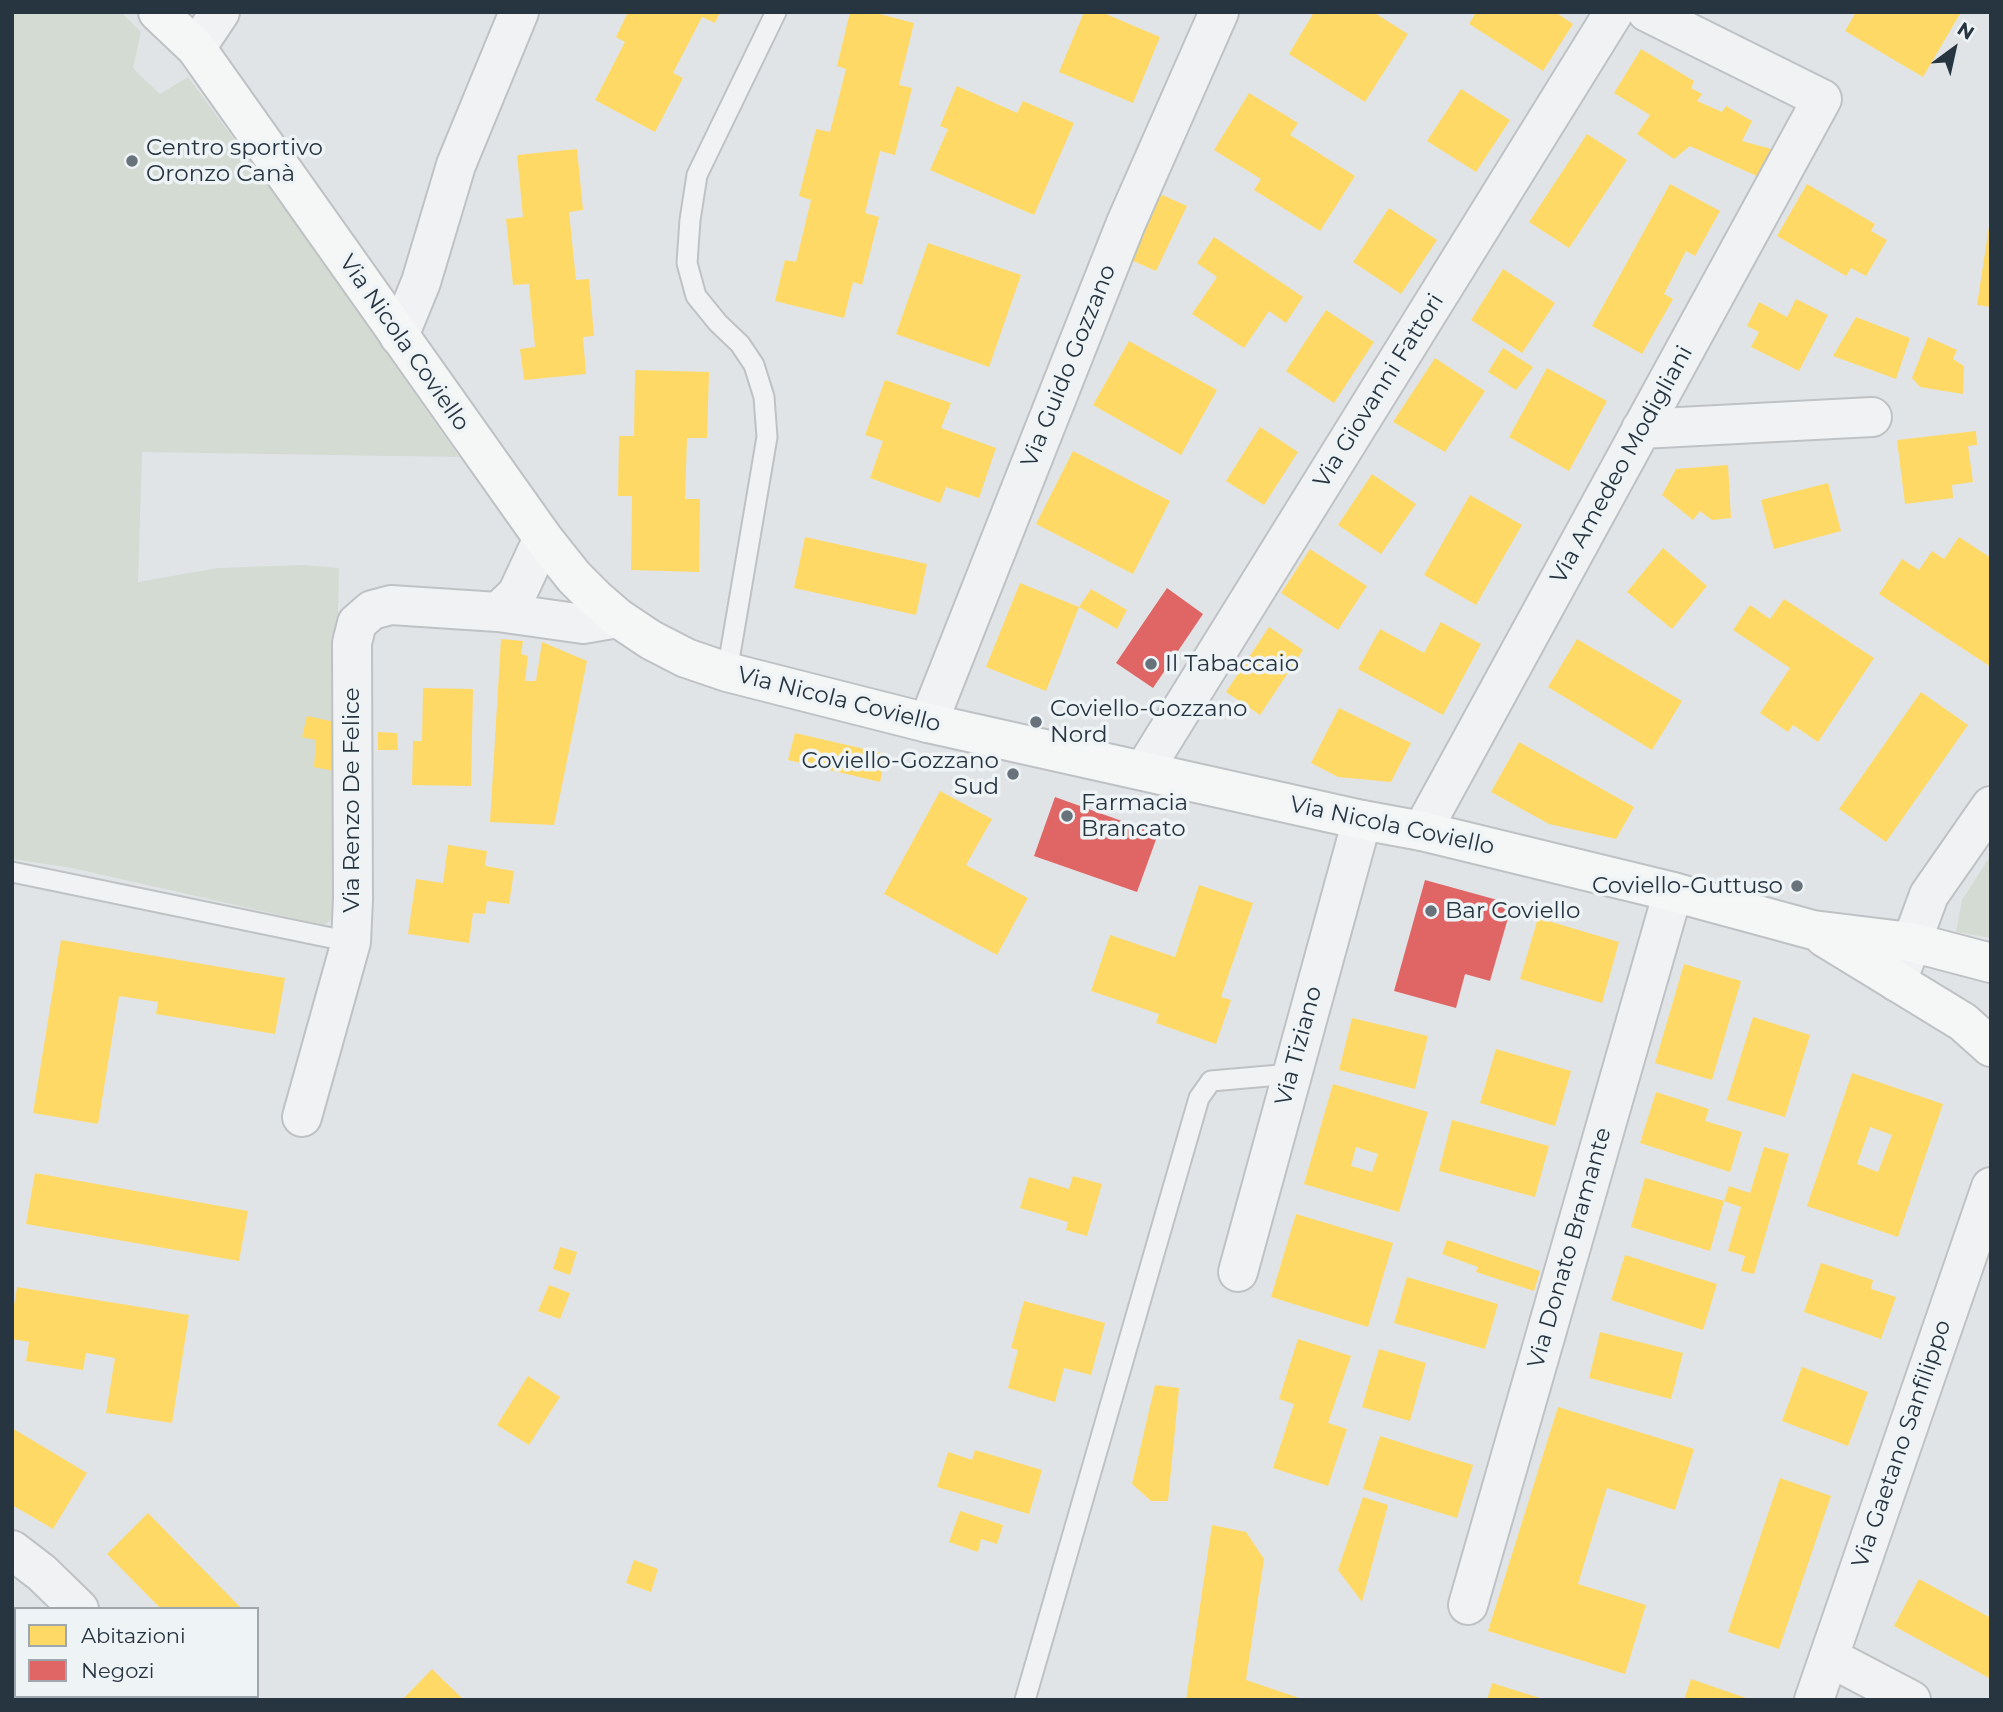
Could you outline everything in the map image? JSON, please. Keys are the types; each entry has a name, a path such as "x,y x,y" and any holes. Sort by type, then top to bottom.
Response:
{"main road":[{"name":"Via Nicola Coviello","path":"158,12 196,48 543,538 574,577 618,618 651,640 686,658 727,673 928,723 1422,831 1673,892 1813,930"},
{"path":"1813,930 1911,942 1991,964"},
{"path":"1813,930 1963,1022 1991,1047"},
{"path":"1963,1022 1960,1002 1965,988 1975,974 1991,964"}],"street":[{"path":"196,48 220,12"},
{"path":"399,336 421,282 456,165 519,12"},
{"name":"Via Guido Gozzano","path":"928,723 1126,223 1219,12"},
{"name":"Via Giovanni Fattori","path":"1144,770 1614,12"},
{"name":"Via Amedeo Modigliani","path":"1422,831 1822,99 1647,12"},
{"path":"1641,429 1872,416"},
{"path":"498,612 517,594 543,538"},
{"name":"Via Renzo De Felice","path":"302,1118 351,942 352,643 357,623 372,610 391,605 498,612"},
{"path":"498,612 583,624 618,618"},
{"path":"1897,982 1929,895 1991,806"},
{"name":"Via Tiziano","path":"1238,1272 1362,820"},
{"name":"Via Donato Bramante","path":"1468,1605 1673,892"},
{"name":"Via Gaetano Sanfilippo","path":"1814,1700 1991,1187"},
{"path":"12,1550 42,1573 77,1607"},
{"path":"1829,1657 1910,1700"}],"lane":[{"path":"727,673 767,437 765,410 754,365 740,344 696,296 687,263 689,231 697,175 776,12"},
{"path":"12,872 351,942"},
{"path":"1025,1700 1199,1098 1211,1081 1291,1074"}],"shaded area":[{"path":"12,12 121,12 141,32 133,68 146,81 160,94 188,77 286,210 459,457 142,452 138,582 218,568 303,565 339,568 332,861 337,887 336,916 324,925 72,868 12,859"},
{"path":"1991,855 1991,938 1956,932 1962,900"}],"building: Abitazioni":[{"path":"628,12 720,12 715,23 702,17 673,73 683,78 655,132 595,100 625,42 616,37"},
{"path":"850,12 872,12 914,23 899,85 912,88 895,155 880,151 865,213 879,217 862,285 853,282 844,318 775,301 785,260 796,262 811,200 799,196 816,129 830,132 846,69 837,66"},
{"path":"1084,12 1101,12 1160,37 1133,103 1059,72"},
{"path":"1314,12 1373,12 1408,34 1365,102 1289,54"},
{"path":"1476,12 1555,12 1573,24 1543,71 1469,24"},
{"path":"1856,12 1961,12 1923,77 1845,31"},
{"path":"1641,49 1694,81 1691,88 1702,94 1697,101 1722,112 1726,106 1752,121 1742,141 1775,150 1759,177 1690,146 1674,159 1637,134 1650,115 1614,93"},
{"path":"957,86 1017,113 1023,101 1074,123 1034,215 930,170 948,129 940,126"},
{"path":"1461,89 1510,120 1476,172 1427,141"},
{"path":"1249,93 1298,123 1290,135 1355,176 1320,231 1254,190 1261,179 1214,150"},
{"path":"1587,134 1627,160 1569,248 1529,222"},
{"path":"577,149 583,210 569,212 576,280 589,279 594,336 583,337 586,374 524,380 520,349 535,347 529,284 513,285 506,219 523,217 517,155"},
{"path":"1670,184 1720,211 1695,256 1686,251 1664,294 1673,299 1642,354 1592,326"},
{"path":"1807,184 1875,224 1871,231 1887,240 1866,276 1851,268 1846,276 1777,236"},
{"path":"1160,194 1187,206 1156,271 1131,260"},
{"path":"1389,208 1437,240 1401,294 1353,262"},
{"path":"1989,227 1991,228 1991,307 1977,305"},
{"path":"1214,237 1303,297 1286,323 1269,311 1244,348 1192,314 1217,277 1197,263"},
{"path":"928,243 1021,275 989,367 896,334"},
{"path":"1503,269 1555,303 1522,353 1471,320"},
{"path":"1796,299 1828,315 1799,371 1751,347 1759,332 1747,326 1759,302 1787,317"},
{"path":"1326,310 1374,342 1334,403 1286,371"},
{"path":"1856,317 1910,338 1896,379 1833,356"},
{"path":"1928,337 1957,350 1953,359 1964,366 1963,394 1920,387 1912,378"},
{"path":"1129,341 1217,390 1181,455 1093,405"},
{"path":"1503,348 1533,367 1516,390 1488,372"},
{"path":"1435,358 1485,391 1445,452 1393,422"},
{"path":"1547,368 1607,401 1569,471 1509,437"},
{"path":"635,370 709,372 707,438 687,438 685,499 700,499 699,572 631,570 632,496 618,496 619,436 634,436"},
{"path":"885,380 951,403 941,428 996,448 979,498 946,487 940,503 870,478 883,441 865,435"},
{"path":"1260,427 1298,452 1264,505 1226,481"},
{"path":"1976,431 1977,445 1968,446 1973,482 1952,485 1953,498 1905,504 1897,440"},
{"path":"1073,451 1170,501 1133,574 1036,524"},
{"path":"1728,465 1731,518 1712,520 1700,511 1693,520 1662,495 1676,469"},
{"path":"1372,474 1416,504 1381,554 1338,525"},
{"path":"1828,483 1841,531 1774,549 1761,500"},
{"path":"1470,495 1522,525 1476,605 1424,575"},
{"path":"805,537 927,564 916,615 794,588"},
{"path":"1959,537 1991,558 1991,667 1879,594 1902,559 1919,570 1932,551 1944,559"},
{"path":"1663,548 1707,586 1672,629 1627,592"},
{"path":"1310,549 1367,586 1338,630 1281,593"},
{"path":"1020,583 1079,607 1046,691 986,667"},
{"path":"1091,589 1127,610 1117,629 1079,607"},
{"path":"1784,599 1874,658 1818,742 1793,725 1788,732 1760,713 1790,668 1733,630 1750,605 1770,619"},
{"path":"1441,622 1481,644 1443,715 1358,669 1380,629 1424,653"},
{"path":"1269,627 1303,650 1260,715 1226,692"},
{"path":"501,639 523,641 521,654 528,656 525,681 536,681 542,642 587,661 554,825 490,822"},
{"path":"1577,639 1682,701 1652,750 1548,687"},
{"path":"423,688 473,689 471,786 412,785 413,741 422,741"},
{"path":"1921,692 1968,725 1886,842 1839,809"},
{"path":"1339,708 1411,743 1391,782 1338,777 1311,763"},
{"path":"307,716 335,722 334,771 314,767 316,740 302,737"},
{"path":"378,732 397,733 398,750 378,750"},
{"path":"795,733 886,754 880,782 788,760"},
{"path":"1519,742 1634,807 1616,839 1549,824 1491,792"},
{"path":"940,791 992,819 966,865 1028,898 997,955 884,894"},
{"path":"448,845 487,851 485,866 514,871 509,904 487,901 485,914 473,913 469,943 408,934 416,879 443,883"},
{"path":"1199,885 1253,903 1221,997 1231,1000 1216,1044 1156,1023 1159,1014 1091,991 1110,935 1175,957"},
{"path":"1538,918 1619,942 1602,1003 1520,979"},
{"path":"61,940 285,978 275,1034 156,1014 158,1002 119,996 98,1124 33,1113"},
{"path":"1684,964 1741,981 1712,1080 1655,1063"},
{"path":"1753,1017 1810,1035 1785,1117 1727,1100"},
{"path":"1352,1018 1428,1036 1415,1089 1339,1070"},
{"path":"1496,1049 1571,1071 1555,1126 1480,1103"},
{"path":"1852,1073 1943,1104 1898,1237 1807,1206","holes":["1870,1127 1892,1135 1878,1172 1857,1164"]},
{"path":"1333,1084 1428,1112 1399,1212 1304,1184","holes":["1356,1147 1378,1154 1372,1172 1351,1166"]},
{"path":"1656,1092 1709,1109 1705,1121 1742,1132 1730,1172 1640,1143"},
{"path":"1452,1120 1549,1146 1535,1197 1439,1171"},
{"path":"1764,1147 1789,1154 1754,1274 1741,1271 1745,1256 1728,1251 1741,1207 1724,1201 1729,1186 1750,1193"},
{"path":"35,1173 248,1211 239,1261 26,1224"},
{"path":"1073,1176 1102,1184 1087,1236 1066,1230 1068,1222 1020,1208 1029,1177 1069,1189"},
{"path":"1645,1178 1724,1201 1710,1251 1631,1227"},
{"path":"1296,1214 1393,1243 1368,1327 1271,1297"},
{"path":"1447,1240 1540,1271 1534,1291 1476,1272 1478,1267 1442,1254"},
{"path":"560,1247 577,1252 570,1275 553,1269"},
{"path":"1625,1255 1717,1284 1703,1330 1611,1300"},
{"path":"1821,1263 1873,1280 1871,1289 1896,1297 1881,1339 1804,1312"},
{"path":"1407,1277 1498,1304 1485,1349 1394,1323"},
{"path":"549,1285 570,1293 560,1319 538,1311"},
{"path":"17,1287 189,1315 172,1423 106,1413 115,1358 86,1353 83,1370 26,1361 29,1342 12,1339 12,1317"},
{"path":"1024,1301 1105,1323 1091,1375 1064,1368 1055,1402 1008,1388 1018,1350 1011,1348"},
{"path":"1600,1332 1683,1353 1671,1399 1589,1378"},
{"path":"1298,1339 1351,1356 1328,1423 1347,1429 1328,1486 1273,1468 1294,1404 1279,1399"},
{"path":"1379,1349 1426,1363 1410,1421 1362,1407"},
{"path":"1802,1367 1868,1392 1848,1446 1782,1421"},
{"path":"528,1376 560,1397 529,1445 497,1425"},
{"path":"1155,1385 1179,1388 1168,1501 1151,1501 1132,1484"},
{"path":"1558,1407 1694,1449 1675,1510 1607,1488 1578,1584 1646,1605 1625,1674 1488,1631"},
{"path":"12,1428 87,1473 53,1529 12,1505"},
{"path":"1380,1436 1473,1465 1457,1518 1363,1489"},
{"path":"975,1450 1042,1470 1029,1514 937,1487 948,1452 972,1460"},
{"path":"1780,1478 1831,1496 1779,1649 1728,1632"},
{"path":"1363,1497 1388,1505 1362,1602 1338,1570"},
{"path":"960,1511 1003,1525 997,1544 981,1539 978,1552 949,1542"},
{"path":"148,1513 240,1607 159,1607 107,1554"},
{"path":"1212,1525 1246,1532 1264,1559 1246,1680 1305,1700 1186,1700"},
{"path":"634,1560 658,1569 651,1592 626,1583"},
{"path":"1919,1579 1991,1618 1991,1679 1894,1626"},
{"path":"12,1626 14,1698 45,1698 12,1700"},
{"path":"432,1669 464,1700 402,1700"},
{"path":"1691,1679 1749,1699 1749,1700 1684,1700"},
{"path":"1492,1683 1543,1699 1543,1700 1487,1700"}],"building: Negozi":[{"path":"1167,588 1203,614 1153,688 1116,663"},
{"path":"1055,797 1158,834 1137,892 1034,856"},
{"path":"1425,880 1512,904 1490,981 1465,974 1456,1008 1394,991"}],"place":[{"name":"Centro sportivo Oronzo Canà","path":"132,161"},
{"name":"Il Tabaccaio","path":"1151,664"},
{"name":"Coviello-Gozzano Nord","path":"1036,722"},
{"name":"Coviello-Gozzano Sud","path":"1013,774"},
{"name":"Farmacia Brancato","path":"1067,816"},
{"name":"Coviello-Guttuso","path":"1797,886"},
{"name":"Bar Coviello","path":"1431,911"}]}
